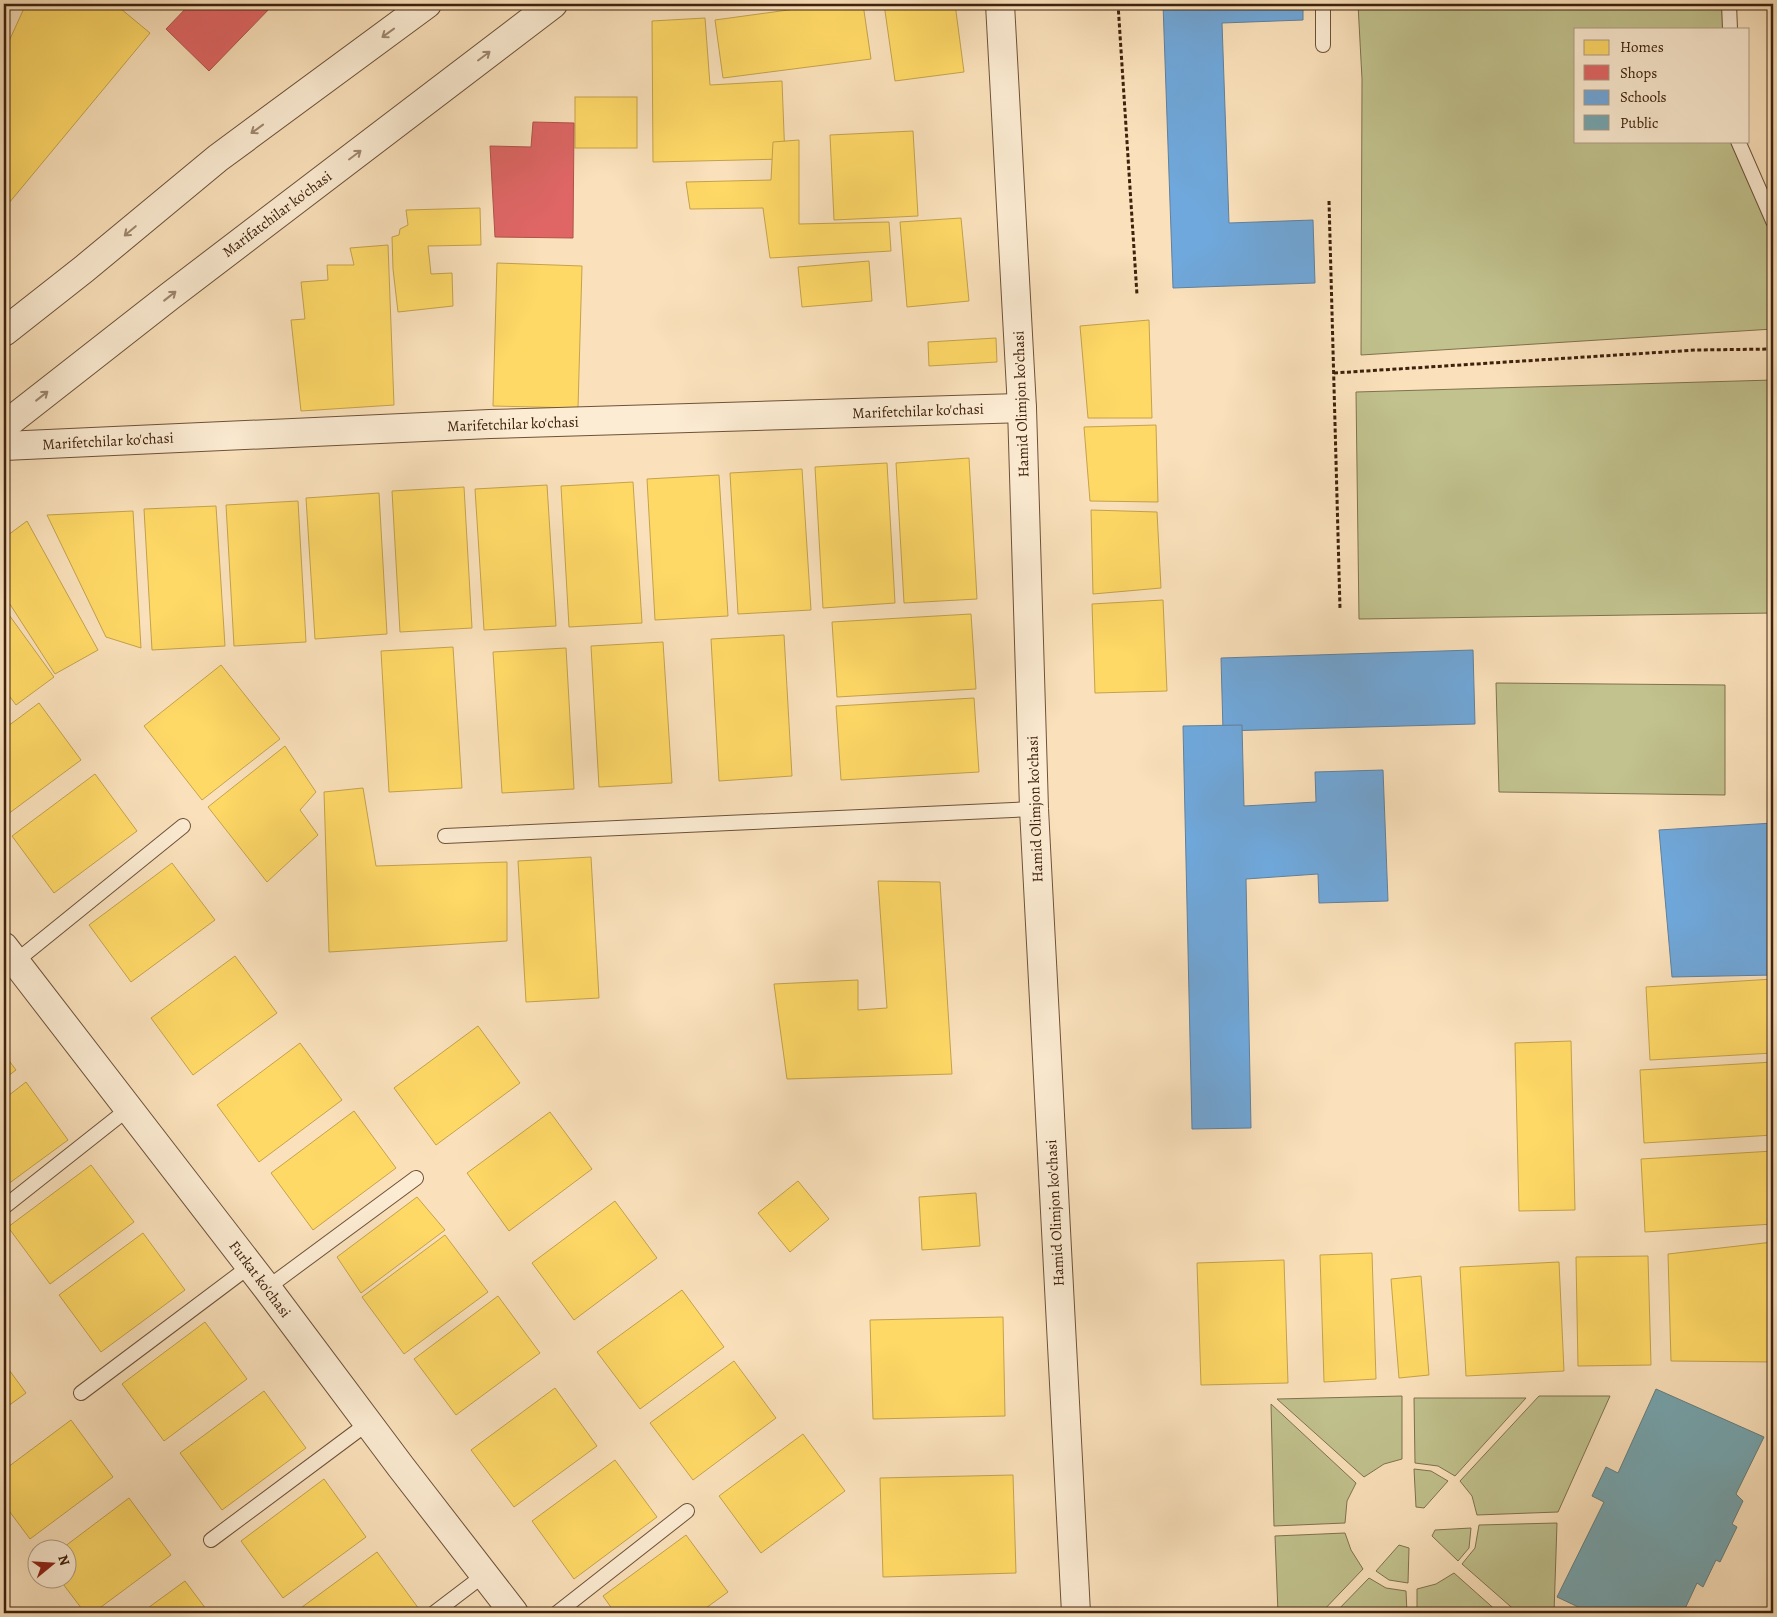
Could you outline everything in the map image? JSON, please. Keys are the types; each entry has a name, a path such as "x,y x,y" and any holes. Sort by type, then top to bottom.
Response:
{"street":[{"path":"4,332 84,269 218,158 427,4"},
{"name":"Marifatchilar ko'chasi","path":"4,426 178,290 553,4"},
{"name":"Hamid Olimjon ko'chasi","path":"1000,4 1022,408 1034,809 1076,1613"},
{"name":"Marifetchilar ko'chasi","path":"4,446 490,424 1022,408"},
{"name":"Furkat ko'chasi","path":"8,955 250,1266 514,1613"}],"lane":[{"path":"1323,4 1323,44"},
{"path":"1729,4 1730,28"},
{"path":"1738,142 1773,221"},
{"path":"445,836 1034,809"},
{"path":"8,955 184,826"},
{"path":"4,1207 128,1109"},
{"path":"266,1288 416,1178"},
{"path":"81,1393 250,1266"},
{"path":"211,1540 368,1423"},
{"path":"557,1613 687,1511"},
{"path":"434,1613 484,1574"}],"path":[{"path":"1118,4 1137,295"},
{"path":"1329,201 1340,610"},
{"path":"1334,373 1696,350 1773,349"}],"green space":[{"path":"1358,4 1726,4 1728,28 1574,28 1574,142 1738,142 1773,228 1773,329 1361,355 1362,79"},
{"path":"1773,380 1773,613 1359,619 1356,392"},
{"path":"1496,683 1725,685 1725,795 1499,792"},
{"path":"1402,1396 1402,1459 1384,1464 1364,1477 1277,1399"},
{"path":"1539,1396 1610,1396 1558,1512 1477,1515 1472,1496 1460,1481"},
{"path":"1414,1398 1526,1398 1455,1476 1438,1466 1415,1463"},
{"path":"1271,1404 1356,1483 1347,1501 1345,1523 1274,1526"},
{"path":"1414,1469 1431,1471 1448,1481 1424,1508 1416,1507"},
{"path":"1557,1523 1554,1613 1518,1613 1462,1564 1475,1548 1479,1525"},
{"path":"1471,1528 1469,1548 1458,1561 1432,1536 1435,1530"},
{"path":"1345,1533 1351,1550 1363,1569 1321,1613 1278,1613 1275,1536"},
{"path":"1399,1545 1409,1548 1408,1583 1389,1580 1376,1571"},
{"path":"1454,1573 1499,1613 1417,1613 1417,1589 1436,1584"},
{"path":"1369,1578 1386,1588 1406,1591 1407,1613 1335,1613"}],"building: Homes":[{"path":"26,4 115,4 150,33 4,209 4,52"},
{"path":"832,4 863,4 871,59 723,78 715,20"},
{"path":"884,4 955,4 964,72 895,81"},
{"path":"705,18 710,85 782,81 785,159 653,162 652,21"},
{"path":"575,97 637,97 637,148 575,148"},
{"path":"913,131 918,216 834,220 830,135"},
{"path":"799,140 799,224 889,222 891,251 770,258 763,208 690,209 686,182 771,180 773,142"},
{"path":"480,208 481,245 428,246 431,274 452,273 453,306 398,312 393,269 392,237 399,235 400,229 408,225 406,210"},
{"path":"961,218 969,301 907,307 900,222"},
{"path":"388,245 394,405 301,411 291,320 305,319 301,282 328,280 327,265 354,265 350,248"},
{"path":"869,261 872,301 802,307 798,267"},
{"path":"497,263 582,266 578,408 493,406"},
{"path":"1149,320 1152,418 1088,418 1080,326"},
{"path":"996,338 997,362 929,366 928,342"},
{"path":"1156,425 1158,502 1090,501 1084,427"},
{"path":"969,458 977,599 904,603 896,463"},
{"path":"887,463 895,603 823,608 815,467"},
{"path":"802,469 811,610 738,614 730,473"},
{"path":"719,475 728,616 655,620 647,479"},
{"path":"633,482 642,623 569,627 561,486"},
{"path":"547,485 556,626 484,630 475,489"},
{"path":"464,487 472,628 400,632 392,491"},
{"path":"379,493 387,634 315,639 306,498"},
{"path":"298,501 306,642 234,646 226,505"},
{"path":"216,506 225,646 152,650 144,509"},
{"path":"1091,510 1157,512 1161,588 1093,594"},
{"path":"133,511 141,648 106,637 47,515"},
{"path":"27,521 98,650 55,674 4,595 4,538"},
{"path":"1163,600 1167,691 1095,693 1092,604"},
{"path":"4,608 54,677 16,705 4,689"},
{"path":"971,614 976,689 837,697 832,622"},
{"path":"784,635 792,776 719,781 711,639"},
{"path":"663,642 672,783 599,787 591,646"},
{"path":"453,647 462,788 389,792 381,651"},
{"path":"566,648 574,789 502,793 493,652"},
{"path":"221,665 280,739 202,800 144,726"},
{"path":"974,698 979,772 841,780 836,706"},
{"path":"39,703 81,760 4,817 4,729"},
{"path":"285,746 316,792 300,810 318,835 267,882 208,807"},
{"path":"95,774 137,831 54,893 12,836"},
{"path":"363,788 376,866 507,862 507,941 329,952 324,792"},
{"path":"591,857 599,998 526,1002 518,861"},
{"path":"172,863 215,920 131,982 89,925"},
{"path":"878,881 940,882 952,1074 787,1079 774,984 858,980 858,1010 887,1008"},
{"path":"235,956 277,1013 193,1075 151,1018"},
{"path":"1773,979 1773,1053 1650,1060 1646,987"},
{"path":"478,1026 520,1083 436,1145 394,1088"},
{"path":"1571,1041 1575,1210 1519,1211 1515,1043"},
{"path":"300,1043 342,1100 259,1162 217,1105"},
{"path":"4,1054 16,1070 4,1079"},
{"path":"1773,1062 1773,1135 1644,1143 1640,1070"},
{"path":"26,1082 68,1140 4,1187 4,1099"},
{"path":"354,1111 396,1168 313,1230 271,1173"},
{"path":"550,1112 592,1169 509,1231 467,1173"},
{"path":"1773,1151 1773,1224 1645,1232 1641,1159"},
{"path":"91,1165 134,1222 50,1284 8,1227"},
{"path":"798,1181 829,1219 790,1252 758,1213"},
{"path":"976,1193 980,1246 922,1250 919,1197"},
{"path":"417,1197 445,1230 361,1293 337,1257"},
{"path":"615,1201 657,1258 574,1320 532,1263"},
{"path":"143,1233 185,1290 101,1352 59,1295"},
{"path":"445,1235 488,1292 404,1354 362,1297"},
{"path":"1773,1242 1773,1362 1671,1361 1668,1254"},
{"path":"1372,1253 1376,1379 1324,1382 1320,1255"},
{"path":"1648,1256 1651,1365 1578,1366 1576,1257"},
{"path":"1284,1260 1288,1383 1201,1385 1197,1263"},
{"path":"1559,1262 1564,1371 1466,1376 1460,1267"},
{"path":"1421,1276 1429,1375 1399,1378 1391,1279"},
{"path":"682,1290 724,1347 640,1409 597,1352"},
{"path":"498,1296 540,1353 456,1415 414,1359"},
{"path":"1003,1317 1005,1416 873,1419 870,1320"},
{"path":"205,1322 247,1379 164,1441 122,1384"},
{"path":"734,1361 776,1418 693,1480 650,1423"},
{"path":"4,1363 26,1393 4,1409"},
{"path":"555,1388 597,1446 514,1507 471,1450"},
{"path":"264,1391 306,1448 222,1510 180,1453"},
{"path":"71,1420 113,1477 30,1539 4,1504 4,1470"},
{"path":"803,1434 845,1491 761,1553 719,1496"},
{"path":"615,1460 657,1517 574,1579 532,1521"},
{"path":"1013,1475 1016,1573 883,1577 880,1478"},
{"path":"324,1479 366,1537 283,1598 241,1541"},
{"path":"129,1498 171,1555 93,1613 85,1613 68,1590 78,1590 78,1540 73,1540"},
{"path":"686,1535 728,1592 699,1613 615,1613 603,1596"},
{"path":"377,1552 419,1609 413,1613 294,1613"},
{"path":"185,1581 209,1613 141,1613"}],"building: Shops":[{"path":"190,4 274,4 209,71 166,29"},
{"path":"533,122 574,123 573,238 495,237 490,146 531,147"}],"building: Schools":[{"path":"1163,4 1303,4 1303,20 1222,23 1229,223 1313,220 1315,283 1173,288"},
{"path":"1769,4 1773,4 1773,115 1771,115"},
{"path":"1473,650 1475,724 1223,731 1221,658"},
{"path":"1242,725 1244,806 1316,802 1315,772 1383,770 1388,901 1319,903 1318,874 1246,879 1251,1128 1192,1129 1183,726"},
{"path":"1773,823 1773,975 1672,977 1659,830"}],"building: Public":[{"path":"1656,1389 1764,1437 1736,1494 1743,1501 1732,1524 1737,1527 1720,1562 1716,1560 1703,1587 1697,1583 1683,1613 1591,1613 1557,1597 1604,1502 1592,1496 1606,1467 1618,1473"}]}
